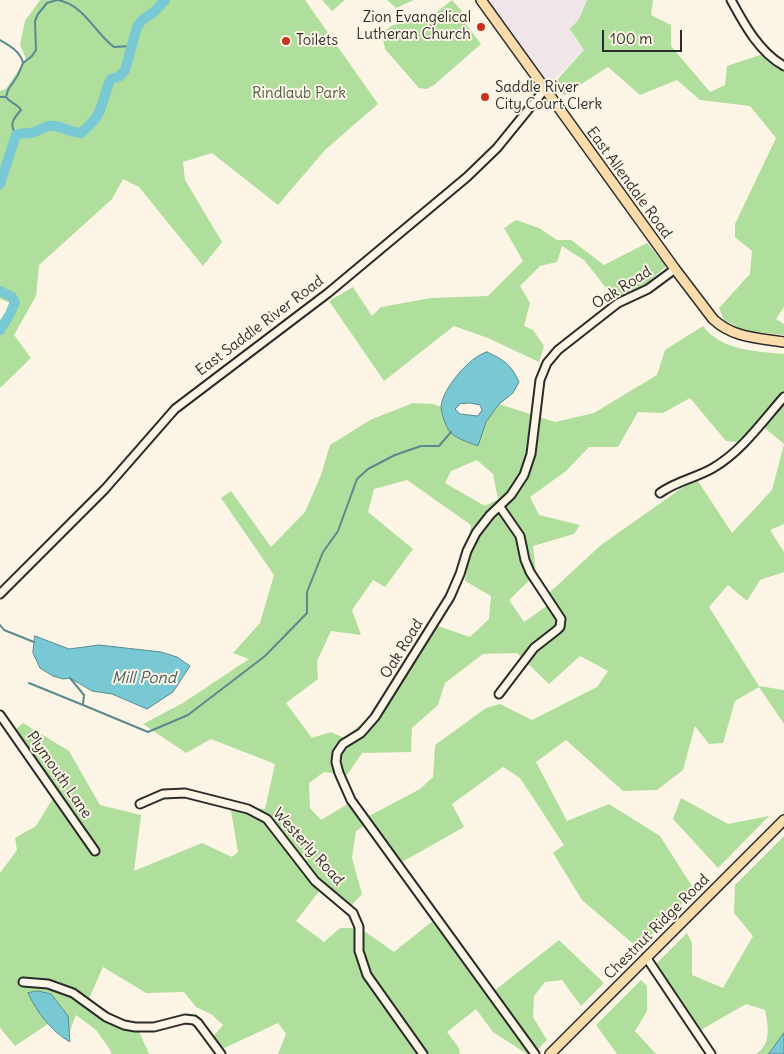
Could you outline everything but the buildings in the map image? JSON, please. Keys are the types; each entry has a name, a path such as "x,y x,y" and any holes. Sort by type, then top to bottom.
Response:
{"main road":[{"name":"East Allendale Road","path":"481,0 712,319 720,326 736,334 784,342"},
{"name":"Chestnut Ridge Road","path":"550,1054 784,820"}],"street":[{"path":"731,0 745,25 766,54 784,66"},
{"name":"East Saddle River Road","path":"0,594 100,494 175,409 328,293 468,177 497,148 546,89"},
{"name":"Oak Road","path":"535,1054 351,800 342,783 336,762 337,752 342,744 361,733 375,717 450,597 467,551 476,533 518,486 531,454 540,380 552,356 618,303 645,291 675,269"},
{"path":"660,493 670,486 702,474 726,460 746,441 784,397"},
{"path":"499,694 529,653 560,627 561,619 530,572 525,560 520,536 500,507"},
{"name":"Plymouth Lane","path":"0,715 96,851"},
{"name":"Westerly Road","path":"140,804 163,794 185,793 248,809 267,819 315,881 354,913 360,926 359,951 367,975 423,1054"},
{"path":"646,957 711,1054"},
{"path":"23,982 48,984 73,993 106,1017 124,1025 154,1027 185,1019 194,1020 221,1054"}],"shaded area":[{"path":"486,0 587,0 579,19 570,29 584,50 548,86"}],"green space":[{"name":"Rindlaub Park","path":"40,0 305,0 378,104 325,150 278,205 212,153 183,162 185,180 222,242 203,266 139,187 123,179 112,199 39,265 36,296 14,335 31,358 0,388 0,324 13,304 0,299 0,91 6,89 26,59 20,45 25,21"},
{"path":"322,0 345,0 332,11"},
{"path":"387,0 414,0 396,8"},
{"path":"452,0 469,19 465,23 481,44 434,85 427,89 419,88 385,49 383,39 386,30 393,25 428,19"},
{"path":"587,0 653,0 651,15 671,25 671,46 710,92 725,85 727,66 766,53 784,62 784,307 776,319 784,324 784,335 746,331 724,320 719,308 750,274 752,251 735,237 735,224 776,138 750,106 700,100 677,80 640,95 608,67 564,95 555,82 584,50 570,29 579,19"},
{"path":"516,220 539,228 557,240 571,240 604,265 647,243 666,266 639,291 614,298 584,260 562,246 557,262 540,266 520,286 530,303 524,326 533,330 544,346 539,362 488,338 454,326 384,381 329,301 353,287 372,316 381,307 431,298 488,296 523,261 504,228"},
{"path":"703,326 719,341 729,345 784,354 784,444 784,524 770,530 784,552 784,572 760,580 747,601 728,585 709,607 759,686 784,690 784,724 759,687 735,701 723,743 709,744 695,726 683,770 657,790 623,791 566,740 536,762 567,821 609,804 660,836 695,891 638,948 582,900 553,853 564,845 520,778 503,767 452,804 464,827 402,862 372,821 356,831 352,858 362,894 350,907 324,885 296,921 324,942 340,928 360,928 394,952 440,915 494,991 559,940 604,983 581,1006 562,980 545,982 534,996 533,1017 547,1040 533,1054 527,1054 493,1032 476,1009 447,1032 459,1048 460,1054 278,1054 286,1034 278,1023 220,1050 211,1039 223,1025 211,1014 196,1007 184,992 146,993 103,967 88,1001 137,1027 149,1054 111,1054 111,1051 96,1030 76,1015 68,1036 48,1024 15,1046 0,1028 0,873 17,850 15,838 36,826 58,790 14,731 23,723 69,751 100,805 141,815 134,871 202,843 232,857 238,852 230,805 265,809 275,764 211,739 186,753 143,724 183,703 249,659 233,653 260,623 274,575 221,498 231,491 271,547 305,512 321,475 330,445 370,420 413,403 433,404 441,407 448,429 455,436 481,436 486,422 499,404 555,422 594,413 657,375 665,350","holes":["690,398 726,441 745,443 761,425 784,444 772,490 732,533 696,478 601,545 549,593 554,601 524,622 509,600 536,574 533,546 574,534 580,525 539,515 530,497 566,471 589,447 618,447 638,412 663,413","477,460 493,474 498,499 485,506 445,483 451,471","407,480 471,525 465,581 491,596 489,619 470,637 435,625 381,697 367,719 344,738 331,732 312,738 286,703 318,679 317,661 331,631 361,635 352,610 373,580 385,587 413,549 368,512 374,489","517,653 549,684 580,656 608,671 597,687 532,720 500,704 486,708 435,745 433,777 420,789 369,816 356,799 321,820 310,808 309,783 324,772 347,775 362,753 411,752 412,728 438,705 445,683 483,654"]},
{"path":"681,798 728,824 769,816 718,868 673,819"},
{"path":"784,836 784,1054 756,1054 765,1045 767,1040 768,1028 765,1010 746,1004 699,1031 654,966 687,933 692,943 692,975 723,988 753,936 734,913 735,885"},
{"path":"641,980 647,986 647,1011 635,1031 656,1054 617,1054 596,1025"}],"water":[{"path":"487,352 502,360 510,367 519,382 513,393 499,404 486,422 478,446 450,432 444,421 441,407 446,391 458,374 480,355","holes":["460,404 480,405 482,410 478,416 460,414 455,409"]},
{"name":"Mill Pond","path":"35,636 69,649 99,645 161,652 177,657 190,666 173,692 147,709 112,694 92,691 70,678 63,679 53,676 40,668 33,653"},
{"path":"38,991 51,994 68,1016 70,1042 51,1027 35,1007 28,993"},
{"path":"784,1033 784,1054 769,1054"}],"waterway":[{"path":"16,135 12,125 21,110 6,97 8,90 23,63 36,50 35,21 38,14 47,3 57,0"},
{"path":"58,0 75,7 114,47 131,46"},
{"path":"0,184 16,135 34,132 51,126 81,133 93,122 100,111 111,79 120,76 125,70 137,27 142,20 154,12 165,0"},
{"path":"0,40 17,52 23,63"},
{"path":"0,97 6,97"},
{"path":"0,291 12,297 15,302 0,330"},
{"path":"70,678 84,695 83,705 148,732 188,715 265,656 307,613 307,592 323,552 338,531 357,479 368,469 395,455 421,446 439,446 451,432"},
{"path":"0,625 4,630 34,642"},
{"path":"29,683 83,705"}],"place":[{"name":"Zion Evangelical Lutheran Church","path":"481,27"},
{"name":"Toilets","path":"286,41"},
{"name":"Saddle River City Court Clerk","path":"485,97"}]}
